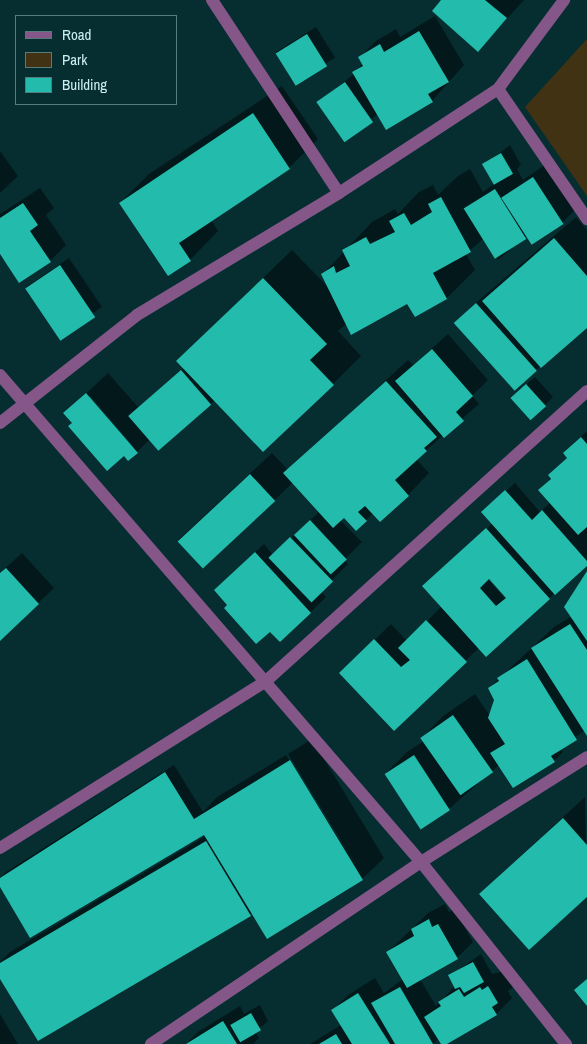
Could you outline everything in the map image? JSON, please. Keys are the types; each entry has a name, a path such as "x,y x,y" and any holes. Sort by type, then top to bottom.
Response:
{"street":[{"path":"212,0 338,193"},
{"path":"0,423 22,403 137,315 338,193 498,89 564,0"},
{"path":"498,89 587,219"},
{"path":"0,375 22,403 421,862 566,1044"},
{"path":"0,848 265,682 587,392"},
{"path":"151,1044 421,862 587,757"}],"green space":[{"path":"587,39 587,196 525,107"}],"building":[{"path":"441,0 485,0 507,18 478,52 432,11"},
{"path":"419,31 449,82 428,94 433,102 386,130 352,72 363,66 358,57 380,44 384,52"},
{"path":"307,34 327,66 296,86 276,54"},
{"path":"345,82 373,122 344,142 316,102"},
{"path":"253,113 290,169 179,243 191,261 168,276 119,203"},
{"path":"501,153 513,174 494,185 482,164"},
{"path":"533,177 563,224 532,245 501,198"},
{"path":"495,189 526,239 495,259 464,209"},
{"path":"441,197 471,252 433,273 447,299 415,317 407,304 351,335 321,274 334,266 336,273 350,266 342,250 366,237 370,244 395,232 389,221 404,213 411,225 432,212 428,204"},
{"path":"23,203 38,225 30,231 51,262 19,283 0,254 0,218"},
{"path":"554,238 587,276 587,328 541,368 482,301"},
{"path":"60,265 95,317 60,341 25,288"},
{"path":"263,278 327,344 310,360 334,385 263,452 176,361"},
{"path":"476,303 537,371 515,391 454,323"},
{"path":"432,349 473,396 456,412 464,421 444,438 395,381"},
{"path":"181,370 211,405 158,451 128,416"},
{"path":"386,381 437,437 424,448 427,451 395,480 409,496 380,522 365,506 358,512 367,521 356,531 344,518 333,528 283,473"},
{"path":"526,384 546,406 530,420 510,398"},
{"path":"86,393 138,453 128,461 124,456 107,471 68,426 72,423 63,413"},
{"path":"581,437 587,444 587,527 578,535 538,490 551,479 548,475 567,458 563,453"},
{"path":"250,474 275,501 203,569 178,542"},
{"path":"505,490 532,520 542,510 587,561 587,566 555,595 481,512"},
{"path":"310,520 347,559 331,574 294,535"},
{"path":"486,528 550,599 486,657 422,586","holes":["489,579 506,598 496,606 480,588"]},
{"path":"290,537 333,582 311,602 268,558"},
{"path":"255,552 311,613 280,642 270,632 256,644 224,608 227,605 214,590"},
{"path":"6,568 39,604 0,641 0,573"},
{"path":"587,571 587,641 564,607"},
{"path":"426,620 467,662 394,731 339,673 374,639 401,667 410,660 398,648"},
{"path":"570,624 587,650 587,736 531,648"},
{"path":"527,659 577,740 551,756 555,762 513,788 490,753 505,744 488,718 494,700 488,688 499,681 497,678"},
{"path":"453,715 493,772 460,795 420,738"},
{"path":"414,755 450,810 421,829 385,774"},
{"path":"290,760 363,880 267,939 204,835 30,938 0,887 0,878 165,772 194,819"},
{"path":"563,818 587,845 587,897 529,950 479,894"},
{"path":"206,841 251,916 38,1041 0,979 0,963"},
{"path":"429,919 432,927 438,924 458,959 407,988 386,952 414,936 411,929"},
{"path":"473,962 484,982 464,993 460,987 455,989 448,975"},
{"path":"587,979 587,1006 574,990"},
{"path":"488,986 498,1003 492,1007 497,1015 447,1044 441,1044 424,1017 441,1006 438,1002 459,989 464,997 480,987 482,990"},
{"path":"400,987 433,1044 395,1044 371,1003"},
{"path":"358,993 390,1044 352,1044 331,1010"},
{"path":"251,1013 261,1030 240,1042 230,1025"},
{"path":"223,1021 237,1044 186,1044"},
{"path":"336,1034 342,1044 319,1044"}]}
